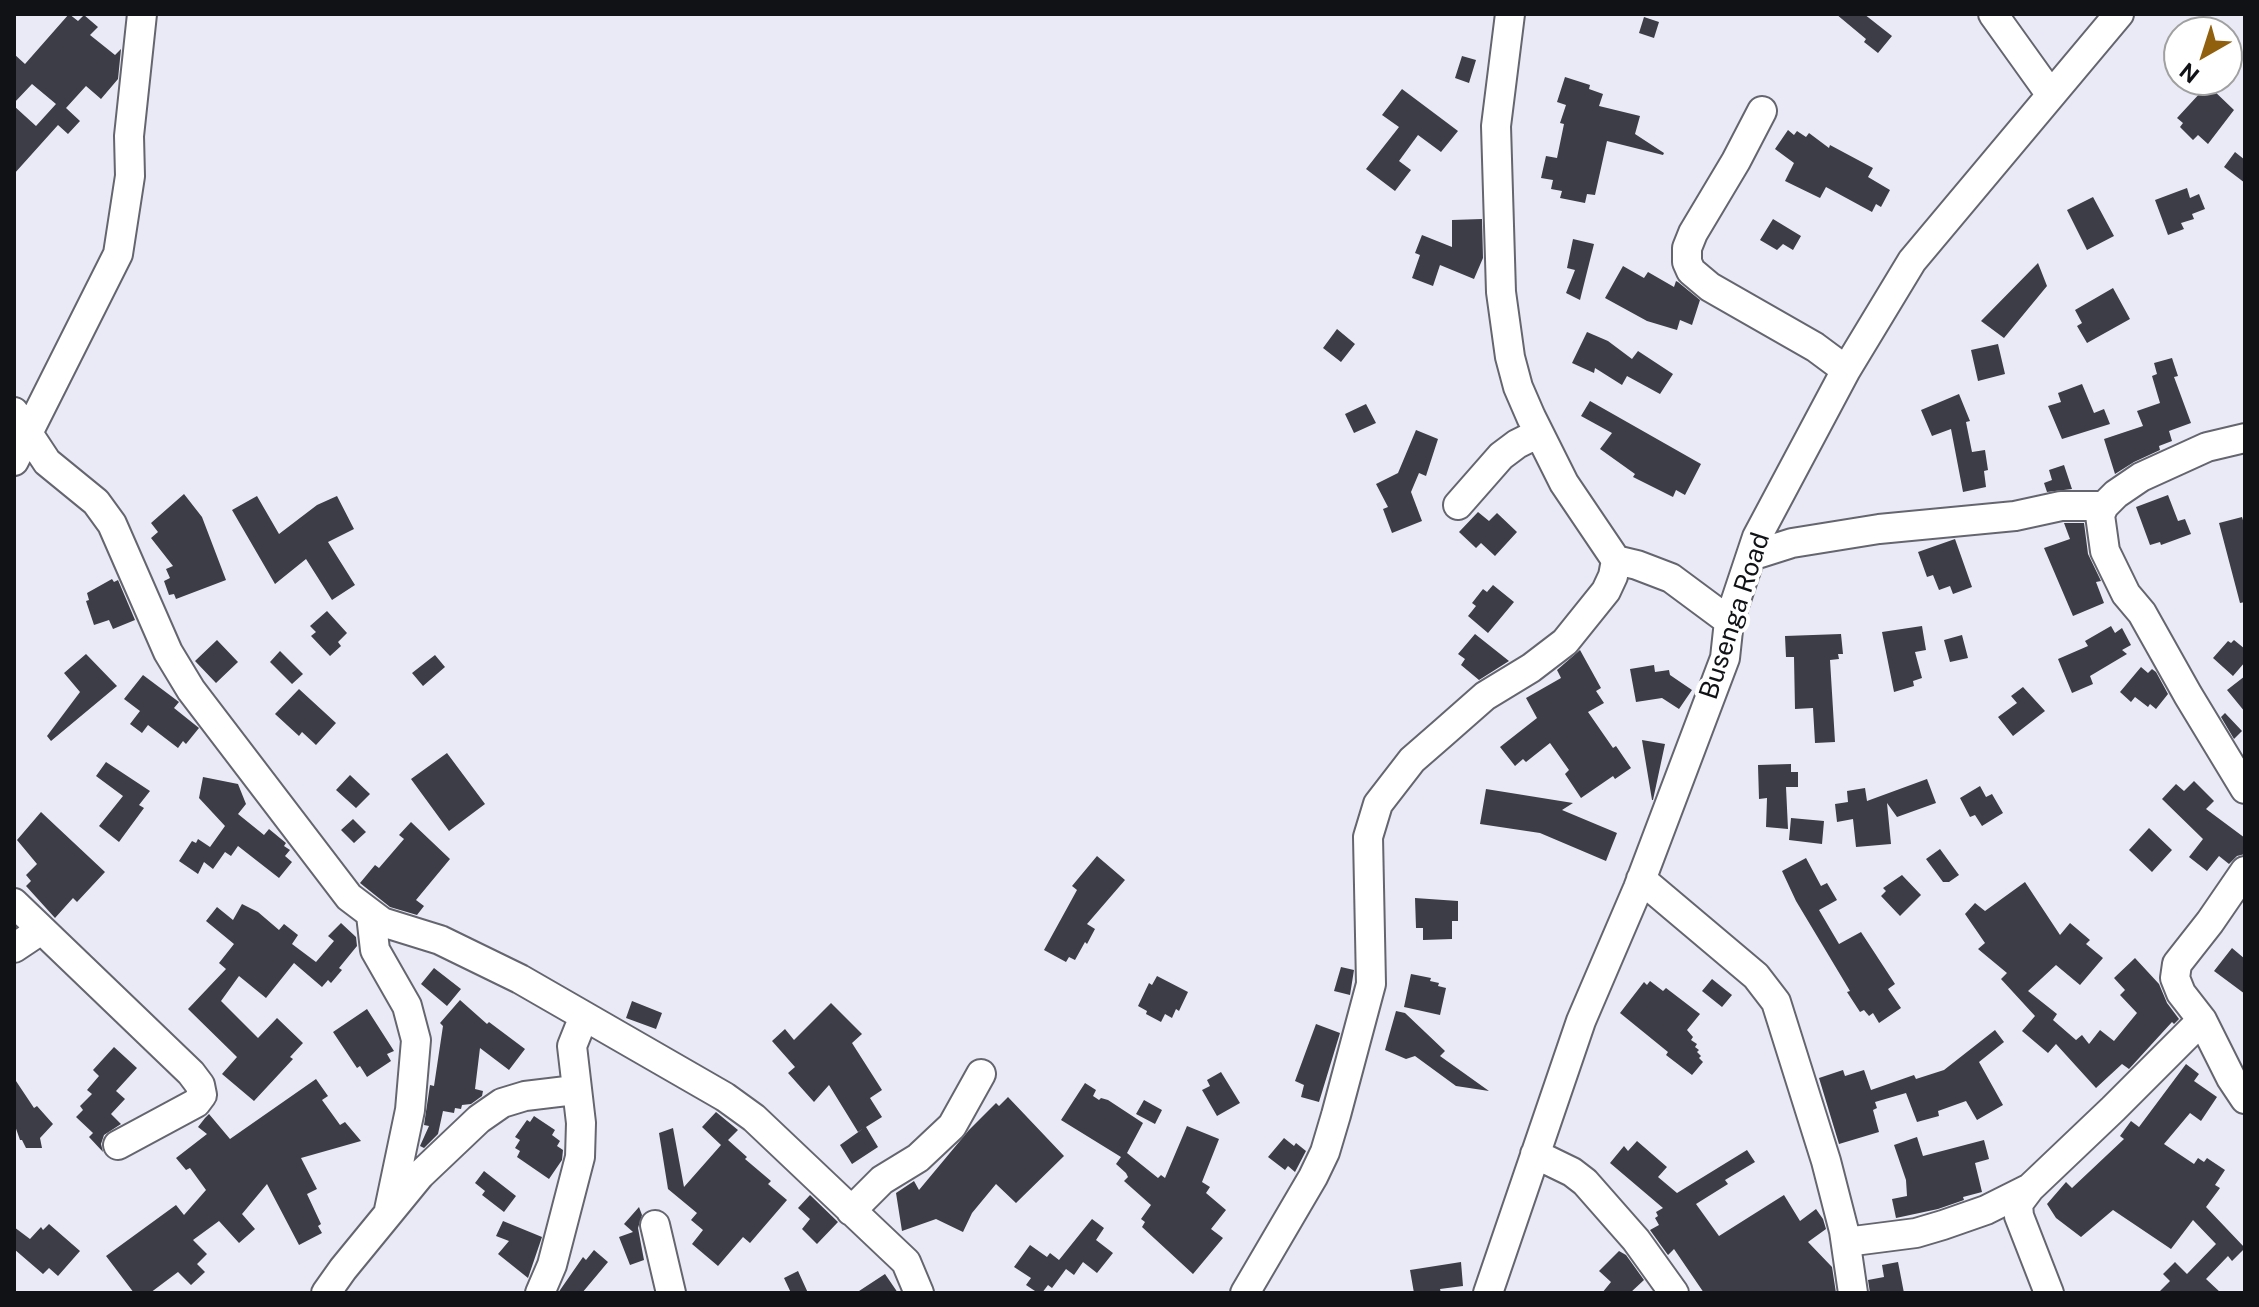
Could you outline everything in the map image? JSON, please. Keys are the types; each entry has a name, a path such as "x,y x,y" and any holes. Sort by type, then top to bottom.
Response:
{"street":[{"path":"14,461 21,424 118,254 130,176 129,136 142,14"},
{"path":"1510,14 1496,126 1501,292 1514,372 1539,433 1580,510 1616,560 1671,578 1729,621"},
{"path":"1993,14 2051,95"},
{"name":"Busenga Road","path":"1488,1293 1581,1021 1641,879 1725,658 1729,621 1757,537 1891,291 1912,261 2119,14"},
{"path":"1762,111 1693,233 1687,248 1687,262 1691,271 1710,287 1815,347 1846,370"},
{"path":"21,424 47,462 96,502 112,524 168,652 191,690 349,897 382,922 440,940 520,979 725,1097 754,1118 906,1262 919,1293"},
{"path":"1458,505 1501,456 1539,433"},
{"path":"2245,438 2207,447 2141,477 2116,494 2100,515 2105,551 2126,594 2142,613 2245,789"},
{"path":"1751,556 1792,543 1879,529 2015,516 2061,506 2104,506"},
{"path":"1245,1293 1313,1177 1325,1152 1336,1115 1371,984 1368,837 1378,804 1412,760 1485,696 1531,668 1565,642 1606,591 1616,560"},
{"path":"2245,871 2177,964 2175,978 2245,1099"},
{"path":"1641,879 1756,976 1776,1002 1826,1161 1846,1242 1853,1293"},
{"path":"14,903 200,1085 202,1095 196,1103 118,1145"},
{"path":"371,915 375,950 407,1006 416,1040 410,1110 388,1216"},
{"path":"14,948 41,930"},
{"path":"540,1293 552,1265 580,1157 581,1123 572,1046 584,1016"},
{"path":"2049,1293 2019,1216 2018,1204 2030,1188 2202,1020"},
{"path":"851,1211 882,1180 918,1158 952,1126 981,1074"},
{"path":"326,1293 420,1175 491,1110 525,1096 575,1090"},
{"path":"1535,1154 1585,1182 1636,1240 1674,1293"},
{"path":"1846,1242 1916,1233 1986,1210 2030,1188"},
{"path":"655,1225 671,1293"}],"building":[{"path":"69,14 78,21 84,15 98,27 90,35 115,55 121,49 118,79 101,99 86,86 66,108 80,121 68,134 58,125 14,174 14,106 36,126 56,104 32,84 14,103 14,54 25,64"},
{"path":"1836,14 1864,14 1892,36 1878,53"},
{"path":"1644,17 1659,22 1654,38 1639,33"},
{"path":"1462,56 1476,60 1469,83 1455,78"},
{"path":"1565,77 1590,85 1589,89 1603,94 1599,106 1640,116 1635,134 1664,153 1607,141 1595,195 1587,194 1585,203 1560,198 1562,191 1551,189 1553,180 1541,178 1546,156 1557,158 1564,124 1560,123 1566,105 1557,102"},
{"path":"1402,89 1458,131 1441,152 1418,135 1399,161 1411,170 1395,191 1366,169 1399,127 1382,115"},
{"path":"2197,96 2219,96 2234,110 2208,144 2198,135 2193,140 2180,127 2183,123 2177,118"},
{"path":"1788,130 1794,135 1797,131 1806,137 1809,133 1829,148 1830,145 1873,168 1868,177 1890,190 1881,207 1876,204 1872,212 1826,187 1820,198 1785,181 1794,163 1775,149"},
{"path":"2235,152 2245,160 2245,183 2224,167"},
{"path":"2187,188 2190,198 2199,194 2205,209 2192,214 2194,219 2181,223 2184,229 2168,235 2155,200"},
{"path":"2093,197 2114,236 2087,250 2067,210"},
{"path":"1482,219 1483,258 1474,279 1440,265 1433,286 1412,278 1420,255 1415,253 1422,235 1452,247 1452,220"},
{"path":"1773,219 1801,236 1793,250 1783,244 1777,250 1760,240"},
{"path":"1573,239 1594,244 1580,300 1566,293 1575,270 1567,268"},
{"path":"2038,263 2047,286 2004,338 1981,321"},
{"path":"1623,266 1644,278 1648,272 1674,287 1676,281 1700,300 1692,325 1680,320 1677,330 1647,321 1605,298"},
{"path":"2113,288 2130,319 2087,343 2077,326 2082,323 2075,310"},
{"path":"1337,329 1355,344 1341,362 1323,348"},
{"path":"1587,332 1608,341 1632,359 1638,351 1673,374 1660,394 1627,376 1622,385 1595,368 1594,373 1572,363"},
{"path":"1998,344 2005,374 1978,381 1971,350"},
{"path":"2172,358 2178,376 2174,377 2191,423 2169,431 2172,441 2115,474 2104,439 2143,426 2137,411 2160,403 2152,376 2157,374 2154,363"},
{"path":"2082,384 2094,413 2104,409 2110,424 2062,439 2048,406 2061,402 2058,393"},
{"path":"1959,394 1970,421 1966,422 1972,452 1985,450 1988,470 1984,471 1986,487 1963,492 1951,429 1932,436 1921,410"},
{"path":"1590,401 1701,464 1685,495 1676,490 1673,497 1633,477 1635,474 1600,449 1612,433 1581,416"},
{"path":"1366,404 1376,423 1354,433 1345,414"},
{"path":"1416,430 1438,439 1426,476 1419,473 1411,492 1422,521 1392,533 1383,509 1388,507 1376,484 1398,473"},
{"path":"2064,465 2072,489 2047,492 2044,483 2052,480 2049,470"},
{"path":"184,494 202,517 226,580 176,599 174,594 169,595 164,581 170,578 166,569 173,566 151,538 158,532 151,523"},
{"path":"2168,495 2178,521 2185,519 2191,534 2161,545 2160,542 2150,545 2136,507"},
{"path":"257,496 279,534 317,505 337,496 354,529 328,542 355,585 332,600 306,559 275,584 232,510"},
{"path":"1478,512 1489,521 1497,513 1517,532 1495,556 1481,543 1476,548 1459,532"},
{"path":"2242,517 2245,527 2245,602 2240,603 2219,523"},
{"path":"2064,523 2084,523 2088,554 2101,581 2096,582 2104,603 2073,616 2044,548 2070,539"},
{"path":"1955,539 1972,587 1953,594 1950,586 1939,590 1933,575 1927,577 1918,552"},
{"path":"112,579 114,582 118,580 135,620 113,629 109,620 94,625 86,601 89,600 87,593"},
{"path":"1493,585 1514,602 1488,633 1468,616 1476,606 1472,603 1483,589 1487,592"},
{"path":"327,611 347,633 338,642 341,646 330,656 311,636 316,632 310,626"},
{"path":"1922,626 1926,650 1915,652 1922,678 1913,681 1914,686 1894,692 1882,632"},
{"path":"2111,626 2115,633 2122,628 2131,645 2122,650 2127,654 2090,676 2093,684 2072,693 2058,659 2088,646 2085,641"},
{"path":"1475,634 1509,661 1479,680 1461,665 1465,659 1458,654"},
{"path":"1841,634 1843,654 1838,654 1839,659 1830,660 1835,742 1815,743 1813,708 1795,709 1794,657 1786,657 1785,636"},
{"path":"1962,635 1968,658 1950,662 1944,640"},
{"path":"217,640 238,662 216,683 195,661"},
{"path":"2234,640 2245,649 2245,662 2233,676 2213,658 2228,641 2231,643"},
{"path":"1580,650 1601,688 1596,691 1604,703 1588,712 1631,768 1615,779 1613,776 1581,798 1565,774 1569,770 1550,743 1526,762 1523,759 1515,766 1500,747 1537,718 1526,698 1561,678 1557,670"},
{"path":"280,651 303,674 292,684 270,662"},
{"path":"86,654 117,686 51,741 47,736 80,692 64,673"},
{"path":"435,655 445,667 423,686 412,673"},
{"path":"1654,665 1655,672 1669,670 1670,675 1692,690 1679,709 1662,698 1636,702 1630,669"},
{"path":"2141,667 2148,673 2152,669 2156,672 2168,694 2156,709 2135,697 2131,702 2120,692"},
{"path":"143,675 179,702 174,708 199,728 186,744 183,741 178,748 148,725 142,733 130,724 140,711 124,699"},
{"path":"2245,676 2245,712 2227,690"},
{"path":"2023,687 2045,711 2013,736 1998,717 2017,703 2011,696"},
{"path":"299,689 336,723 316,745 302,732 299,736 275,714"},
{"path":"2225,713 2242,731 2234,739 2221,717"},
{"path":"1642,740 1665,744 1653,800 1652,800"},
{"path":"447,753 485,804 449,831 411,779"},
{"path":"106,762 150,791 139,805 144,808 119,842 99,826 123,796 96,776"},
{"path":"1791,764 1791,772 1798,772 1798,787 1786,787 1788,829 1766,827 1767,798 1759,799 1758,765"},
{"path":"350,775 370,794 356,808 336,790"},
{"path":"203,777 238,784 246,804 238,814 264,835 269,829 286,843 284,846 290,850 285,856 292,862 279,878 238,846 231,856 225,852 213,869 204,862 198,874 179,861 192,841 196,843 198,839 210,847 225,826 199,798"},
{"path":"1927,779 1936,803 1897,817 1887,803 1891,844 1856,847 1853,819 1837,822 1835,804 1848,802 1847,791 1865,788 1867,801"},
{"path":"2194,781 2214,801 2206,809 2245,838 2245,854 2237,856 2229,864 2219,856 2207,871 2189,857 2203,839 2162,799 2176,784 2184,791"},
{"path":"1980,786 1986,797 1992,794 2003,813 1982,826 1975,815 1970,817 1960,798"},
{"path":"1486,789 1573,803 1562,810 1617,833 1606,861 1540,833 1480,824"},
{"path":"41,812 105,872 77,902 73,898 55,918 26,886 31,881 26,875 37,864 17,840"},
{"path":"1791,818 1824,821 1822,844 1789,840"},
{"path":"353,819 366,832 354,843 341,830"},
{"path":"411,822 450,859 416,900 424,906 417,915 390,907 360,883 375,865 379,868 404,839 399,835"},
{"path":"2149,828 2172,850 2152,872 2129,850"},
{"path":"1940,849 1959,875 1949,882 1943,882 1926,859"},
{"path":"1097,856 1125,880 1087,924 1095,929 1087,944 1085,942 1075,960 1069,957 1066,962 1044,950 1077,890 1072,886"},
{"path":"1806,858 1821,886 1827,883 1837,900 1819,910 1839,944 1861,932 1895,984 1888,989 1901,1008 1879,1023 1873,1013 1869,1016 1864,1010 1860,1012 1847,992 1850,991 1796,901 1782,871"},
{"path":"1902,875 1921,895 1900,916 1881,896 1886,891 1883,888"},
{"path":"2025,882 2060,935 2070,923 2090,940 2086,944 2103,958 2080,985 2056,965 2028,991 2057,1014 2053,1020 2076,1040 2082,1035 2089,1044 2100,1030 2114,1041 2137,1013 2120,995 2125,990 2114,978 2135,958 2159,984 2167,1003 2179,1019 2174,1024 2172,1022 2129,1069 2122,1064 2096,1088 2056,1044 2048,1053 2022,1031 2035,1016 2001,979 2007,973 1978,949 1985,943 1965,914 1975,903 1985,911"},
{"path":"1415,898 1458,901 1458,921 1452,921 1452,939 1423,940 1423,928 1416,928"},
{"path":"242,904 258,912 279,930 284,924 298,935 292,944 316,962 334,941 328,936 341,923 356,937 357,946 331,983 328,980 322,987 294,963 266,998 239,976 221,1001 258,1038 277,1018 303,1043 290,1057 293,1059 254,1101 222,1074 237,1057 188,1009 226,969 219,963 234,944 206,921 217,907 233,920"},
{"path":"2232,948 2245,959 2245,994 2214,971"},
{"path":"1341,967 1354,970 1350,995 1334,991"},
{"path":"434,968 461,989 447,1006 421,984"},
{"path":"1411,974 1431,978 1430,981 1446,988 1440,1015 1404,1007"},
{"path":"1157,976 1188,992 1179,1011 1176,1009 1172,1018 1165,1014 1161,1022 1138,1006 1149,983 1152,985"},
{"path":"1712,979 1732,995 1722,1007 1702,991"},
{"path":"1650,981 1663,991 1666,988 1700,1014 1687,1030 1693,1037 1691,1040 1697,1044 1695,1047 1703,1062 1692,1075 1620,1013 1644,982 1647,985"},
{"path":"460,1000 487,1024 489,1022 525,1049 509,1070 480,1048 475,1089 483,1091 482,1096 471,1104 462,1105 461,1109 455,1108 454,1113 443,1111 438,1134 424,1148 420,1146 429,1126 424,1125 430,1085 434,1086 443,1026 440,1023"},
{"path":"632,1001 662,1013 656,1029 626,1018"},
{"path":"831,1003 862,1034 852,1043 882,1090 870,1098 882,1117 866,1127 878,1147 852,1164 840,1145 864,1128 858,1132 829,1085 814,1102 788,1073 795,1067 772,1041 785,1029 794,1040"},
{"path":"367,1009 394,1051 387,1054 391,1061 367,1077 360,1066 357,1068 333,1032"},
{"path":"1396,1011 1405,1013 1445,1051 1440,1056 1489,1091 1456,1086 1415,1056 1406,1059 1385,1050"},
{"path":"1316,1024 1340,1033 1319,1102 1301,1097 1304,1085 1295,1081"},
{"path":"1995,1030 2004,1042 1979,1062 2003,1105 1977,1120 1966,1101 1938,1111 1939,1116 1917,1122 1906,1093 1875,1102 1877,1108 1873,1110 1879,1132 1839,1144 1819,1078 1843,1070 1845,1076 1864,1070 1871,1090 1914,1075 1916,1079 1944,1070"},
{"path":"114,1047 137,1068 116,1091 125,1099 111,1114 121,1124 104,1135 101,1144 103,1152 89,1137 93,1133 76,1117 83,1110 80,1106 92,1094 87,1090 99,1076 93,1070"},
{"path":"2186,1064 2199,1074 2194,1081 2217,1097 2201,1121 2190,1113 2164,1144 2194,1164 2198,1158 2204,1162 2207,1158 2225,1170 2215,1185 2220,1188 2206,1207 2245,1248 2232,1261 2228,1256 2206,1279 2221,1293 2158,1293 2170,1281 2163,1274 2175,1262 2187,1274 2216,1244 2193,1220 2171,1249 2113,1210 2081,1237 2056,1218 2047,1204 2066,1182 2072,1188 2124,1139 2120,1136 2131,1121 2139,1127"},
{"path":"1221,1072 1240,1103 1217,1116 1202,1090 1210,1086 1207,1080"},
{"path":"14,1078 34,1108 37,1106 53,1124 40,1138 42,1148 26,1148 20,1140 14,1123"},
{"path":"316,1079 328,1096 322,1100 340,1125 345,1122 361,1141 301,1158 317,1189 307,1194 322,1233 299,1245 267,1184 242,1214 255,1229 239,1243 219,1221 193,1240 207,1254 197,1264 205,1272 191,1285 178,1272 150,1293 134,1293 106,1256 176,1205 184,1215 206,1190 190,1168 186,1170 176,1158 207,1134 198,1127 205,1118 209,1114 230,1139"},
{"path":"1085,1083 1096,1090 1093,1096 1108,1100 1143,1123 1127,1153 1158,1178 1161,1175 1165,1178 1187,1126 1219,1139 1202,1182 1210,1187 1206,1193 1226,1210 1211,1229 1223,1238 1193,1274 1142,1227 1145,1222 1141,1219 1151,1205 1124,1181 1128,1177 1116,1164 1121,1157 1061,1120"},
{"path":"1008,1097 1064,1156 1016,1203 996,1184 972,1213 963,1232 936,1219 902,1231 896,1193 914,1181 919,1190 969,1130 996,1103 999,1106"},
{"path":"1144,1100 1162,1110 1155,1124 1136,1114"},
{"path":"716,1112 738,1130 728,1140 787,1200 750,1243 743,1237 718,1266 692,1244 703,1230 691,1220 697,1213 668,1189 659,1133 673,1128 684,1187 721,1145 702,1127"},
{"path":"534,1116 555,1130 552,1135 560,1141 557,1146 563,1150 562,1160 549,1179 517,1157 520,1151 515,1148 520,1140 515,1137 527,1120 530,1122"},
{"path":"1917,1137 1923,1156 1984,1140 1989,1159 1975,1163 1982,1192 1938,1209 1896,1218 1892,1199 1907,1196 1906,1180 1894,1145"},
{"path":"1284,1138 1306,1151 1295,1172 1288,1166 1285,1170 1268,1157"},
{"path":"1637,1141 1667,1167 1658,1177 1677,1193 1747,1150 1755,1162 1725,1180 1728,1184 1696,1204 1719,1236 1784,1195 1800,1221 1816,1209 1826,1229 1808,1242 1832,1267 1836,1293 1704,1293 1674,1249 1668,1255 1650,1230 1659,1225 1656,1212 1663,1208 1610,1163 1624,1146 1628,1151"},
{"path":"484,1171 516,1196 504,1212 482,1195 485,1191 475,1183"},
{"path":"810,1195 838,1222 817,1244 802,1229 810,1219 798,1208"},
{"path":"639,1207 642,1215 638,1228 644,1260 630,1265 619,1237 633,1232 624,1224"},
{"path":"1092,1219 1104,1228 1096,1240 1113,1253 1097,1273 1083,1262 1074,1275 1066,1269 1052,1288 1048,1285 1042,1293 1026,1285 1031,1278 1014,1267 1030,1245 1047,1257 1050,1253 1059,1260"},
{"path":"503,1221 542,1237 528,1278 498,1254 509,1241 496,1236"},
{"path":"49,1224 80,1251 58,1276 49,1268 43,1274 14,1249 14,1227 30,1239 41,1227 43,1230"},
{"path":"594,1250 608,1262 582,1293 558,1293 583,1257 586,1260"},
{"path":"1619,1251 1626,1255 1644,1280 1630,1293 1602,1293 1611,1282 1599,1271"},
{"path":"1461,1262 1463,1286 1440,1289 1441,1293 1414,1293 1410,1270"},
{"path":"1898,1262 1904,1293 1870,1293 1868,1280 1884,1277 1882,1265"},
{"path":"798,1271 808,1293 791,1293 784,1278"},
{"path":"885,1274 898,1293 856,1293"}]}
